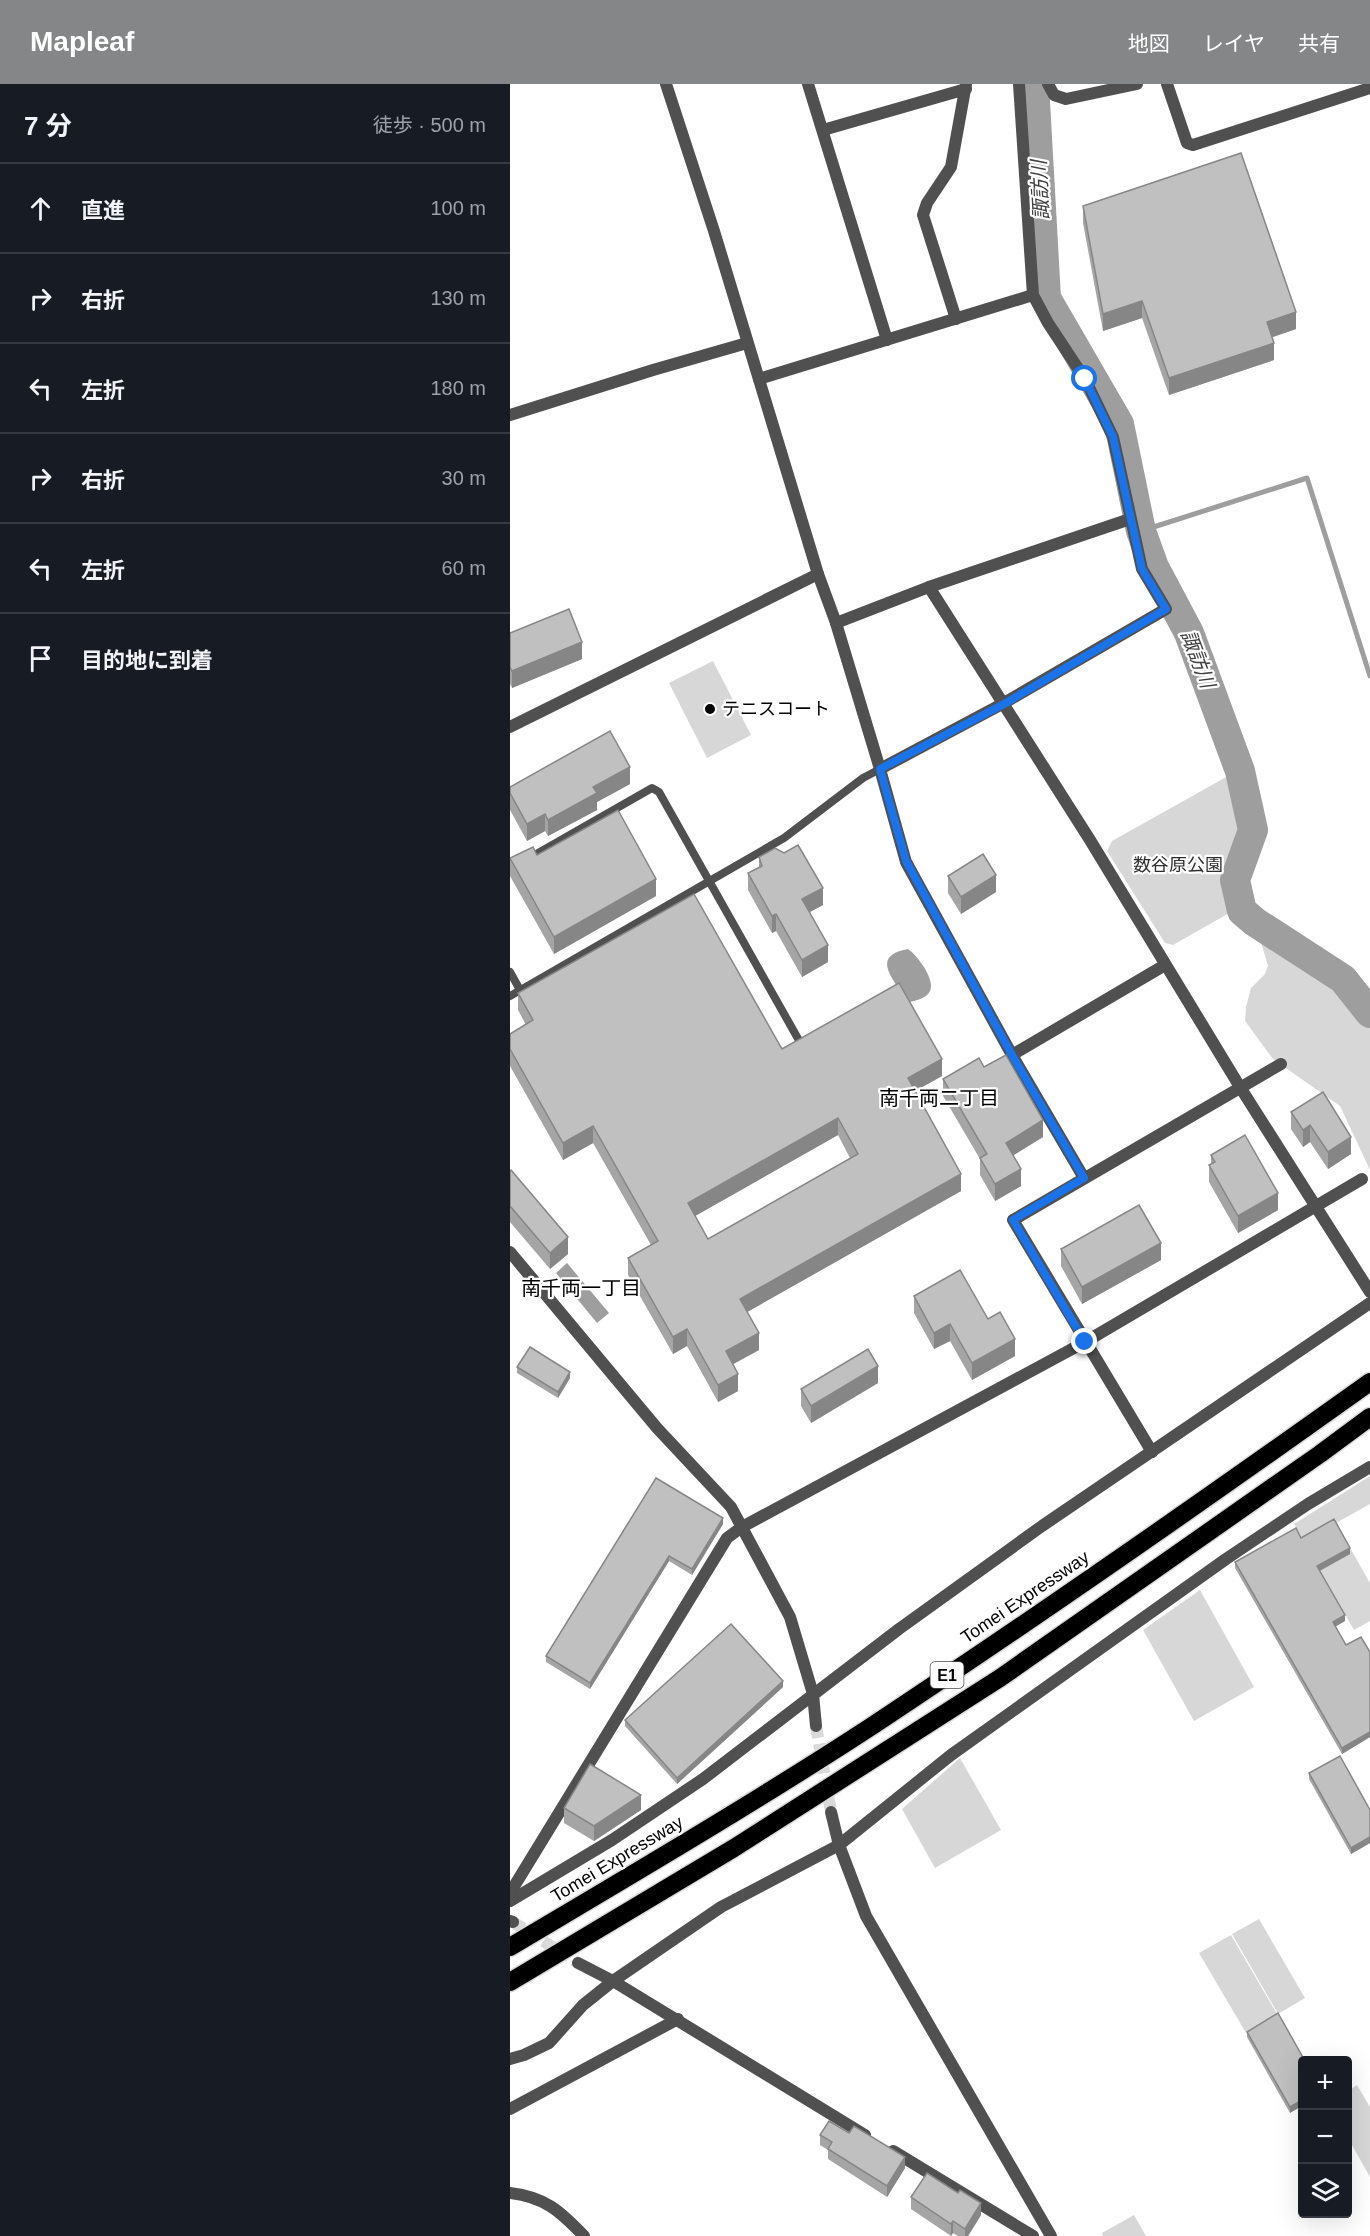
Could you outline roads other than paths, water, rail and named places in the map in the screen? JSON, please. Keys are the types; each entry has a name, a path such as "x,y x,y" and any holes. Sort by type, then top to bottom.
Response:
{"highway":[{"name":"Tomei Expressway","path":"510,1947 737,1811 872,1726 1193,1508 1370,1382"},
{"name":"E1","path":"510,1982 734,1848 1000,1678 1311,1461 1370,1417"}],"street":[{"path":"666,84 714,231 818,574 836,623 906,861 1012,1055 1084,1178"},
{"path":"808,84 887,340"},
{"path":"880,769 1004,704 1166,609 1142,569 1113,437 1085,379 1048,323 1033,295 1019,84"},
{"path":"1048,84 1054,95 1066,99 1137,84"},
{"path":"1167,84 1187,143 1193,146 1370,88"},
{"path":"823,130 966,87 951,167 927,204 923,215 956,319"},
{"path":"759,379 1033,295"},
{"path":"510,415 747,343"},
{"path":"836,623 929,587 1130,519"},
{"path":"510,727 818,574"},
{"path":"929,587 1370,1292"},
{"path":"1012,1055 1166,965"},
{"path":"1152,1452 1013,1220 1281,1064"},
{"path":"510,1893 727,1538 742,1527 1085,1342 1362,1179"},
{"path":"510,1252 657,1428 731,1507 790,1617 813,1694 816,1726"},
{"path":"510,1901 612,1840 703,1779 899,1629 1042,1526 1370,1304"},
{"path":"510,2059 549,2043 583,2005 613,1981 721,1907 839,1845 951,1755 1198,1579 1308,1504 1370,1467"},
{"path":"831,1812 839,1845 866,1916 1051,2236"},
{"path":"578,1964 613,1981 678,2019 1033,2236"},
{"path":"510,2109 678,2019"},
{"path":"510,2193 541,2200 554,2207 584,2236"}],"lane":[{"path":"510,996 784,838 863,778 880,769"},
{"path":"510,868 652,788 659,792 801,1044"},
{"path":"510,972 520,990"}],"waterway":[{"name":"諏訪川","path":"1034,84 1046,298 1119,424 1141,531 1154,567 1189,633 1240,771 1253,830 1235,880 1242,911 1255,922 1343,979 1370,1013"},
{"path":"1141,531 1307,478 1370,676"}],"tunnel":[{"path":"816,1726 831,1812"},
{"path":"513,1922 578,1963"}],"place":[{"name":"テニスコート","path":"710,709"}],"district":[{"name":"南千両二丁目","path":"939,1098"},
{"name":"南千両一丁目","path":"581,1288"}],"park label":[{"name":"数谷原公園","path":"1178,865"}]}
